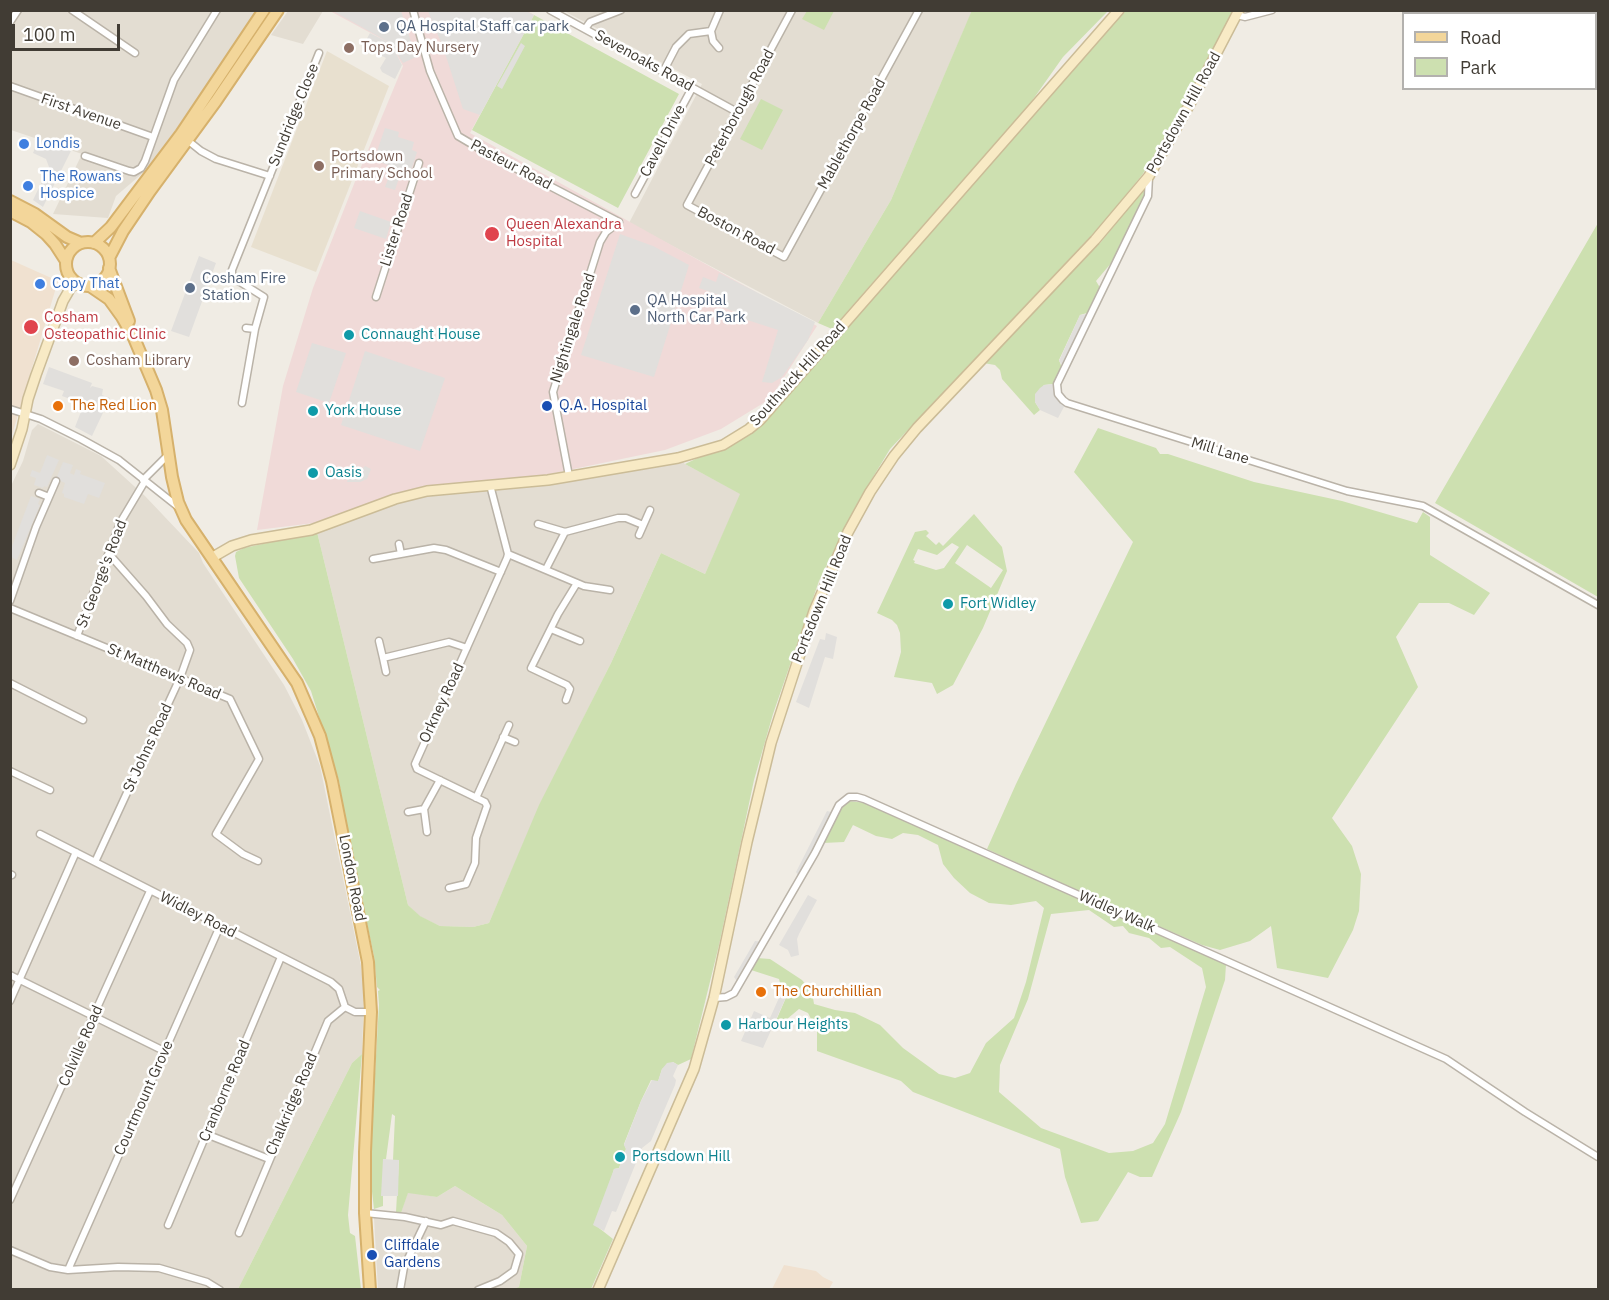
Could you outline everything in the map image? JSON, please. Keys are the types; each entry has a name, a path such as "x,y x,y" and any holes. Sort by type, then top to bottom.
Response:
{"main road":[{"path":"90,286 104,278 123,231 264,10"},
{"path":"94,243 111,227 184,137 278,10"},
{"name":"Southwick Hill Road","path":"213,557 232,546 251,540 311,530 395,499 427,491 569,476 689,455 723,445 760,420 1119,10"},
{"name":"Portsdown Hill Road","path":"598,1290 682,1098 697,1058 714,998 771,743 814,610 848,532 870,492 894,456 917,428 1095,240 1149,176 1238,13"},
{"path":"10,201 35,214 67,237 81,243 94,243 100,246 109,263 134,338"},
{"path":"10,211 31,222 46,234 66,261 69,276 74,282 90,286 110,299 134,338"},
{"path":"66,261 71,250 81,243"},
{"path":"10,465 36,375 58,314 74,282"},
{"name":"London Road","path":"134,338 162,410 172,477 181,509 297,683 320,736 332,781 368,962 370,1012 365,1213 370,1290"}],"street":[{"path":"10,22 18,10"},
{"path":"72,10 135,53"},
{"path":"85,156 134,172 141,168 174,80 217,10"},
{"name":"Pasteur Road","path":"413,10 433,78 458,136 619,222"},
{"name":"Sevenoaks Road","path":"550,10 558,12 737,112"},
{"path":"585,28 590,22 621,10"},
{"path":"719,48 713,41 711,31 720,10"},
{"name":"Peterborough Road","path":"687,205 792,10"},
{"name":"Mablethorpe Road","path":"784,258 919,10"},
{"path":"1238,13 1245,17 1272,10"},
{"path":"663,72 676,47 689,34 711,31"},
{"name":"Sundridge Close","path":"255,329 264,297 232,277 232,270 319,53"},
{"name":"First Avenue","path":"10,86 153,138"},
{"name":"Cavell Drive","path":"635,194 692,88"},
{"name":"Sundridge Close","path":"184,137 201,151 216,159 270,176"},
{"name":"Lister Road","path":"376,297 419,164"},
{"name":"Mill Lane","path":"1149,176 1148,196 1057,384 1058,394 1062,400 1347,491 1423,506 1599,605"},
{"name":"Boston Road","path":"687,205 784,258"},
{"name":"Nightingale Road","path":"569,476 553,392 600,243 606,232 619,222"},
{"path":"242,403 255,329 246,328"},
{"path":"10,410 25,413 81,439 118,460 181,509"},
{"name":"St George's Road","path":"77,636 120,523 144,481 169,454"},
{"path":"10,601 56,481"},
{"path":"490,485 508,554 584,586 610,590"},
{"path":"39,493 49,497"},
{"path":"639,536 650,510"},
{"path":"538,524 565,532 618,518 626,518 643,525"},
{"path":"546,569 565,532"},
{"path":"399,544 401,554"},
{"path":"373,560 434,548 446,550 501,572"},
{"name":"St Johns Road","path":"95,862 180,678 190,646 167,624 109,554"},
{"name":"Orkney Road","path":"476,798 417,769 416,759 508,554"},
{"path":"567,700 570,689 567,685 531,669 550,629 577,583"},
{"name":"St Matthews Road","path":"10,608 230,699 259,759 216,834 243,854 258,861"},
{"path":"550,629 580,641"},
{"path":"379,640 386,672"},
{"path":"383,658 449,642 467,648"},
{"path":"10,682 83,720"},
{"path":"449,888 469,887 476,863 476,838 487,806 485,802 476,798 508,725"},
{"path":"503,737 516,742"},
{"path":"10,771 50,790"},
{"path":"426,832 424,809 440,780"},
{"name":"Widley Walk","path":"714,998 726,997 734,993 815,854 839,805 849,797 857,797 1446,1059 1541,1123 1599,1157"},
{"path":"408,812 424,809"},
{"name":"Widley Road","path":"40,834 331,982 339,989 345,1007"},
{"path":"10,1001 76,852"},
{"name":"Colville Road","path":"10,1200 150,891"},
{"name":"Courtmount Grove","path":"68,1270 220,926"},
{"name":"Cranborne Road","path":"168,1225 281,957"},
{"path":"10,975 164,1051"},
{"path":"345,1007 355,1012 370,1012"},
{"name":"Chalkridge Road","path":"238,1233 328,1022 345,1007"},
{"path":"206,1134 269,1159"},
{"path":"365,1213 405,1216 441,1225 453,1221 496,1233 509,1242 519,1254 511,1275 478,1290"},
{"path":"400,1290 404,1267 426,1221"},
{"path":"10,1250 50,1267 68,1270 118,1267 159,1268 207,1282 220,1290"}],"shaded area":[{"name":"Queen Alexandra Hospital","path":"526,10 534,15 470,133 817,326 770,399 721,429 665,450 535,477 428,486 314,523 257,530 283,386 313,288 403,66 391,44 330,11"},
{"path":"11,11 257,11 151,166 116,196 108,218 53,214 82,154 11,130"},
{"path":"288,11 323,11 303,44 271,35"},
{"name":"QA Hospital Staff car park","path":"333,11 401,11 416,57 403,63 393,47 402,65 395,79 382,72 380,68 386,58 363,46 370,33 392,44"},
{"path":"428,11 526,11 534,15 480,115 463,109 443,47"},
{"path":"564,11 972,11 891,200 818,323 629,223 702,84"},
{"path":"521,43 525,46 502,89 497,86"},
{"name":"Portsdown Primary School","path":"327,51 389,86 316,272 251,247"},
{"path":"385,128 399,132 398,137 414,142 412,150 417,152 410,174 401,172 395,190 385,187 390,174 394,175 396,168 374,160"},
{"path":"39,139 71,151 43,207 33,200 49,167 46,159 33,153"},
{"path":"360,211 391,222 386,239 354,228"},
{"name":"QA Hospital North Car Park","path":"620,234 653,246 689,265 654,377 581,355"},
{"path":"199,256 216,263 189,337 171,331"},
{"path":"11,260 58,281 11,438"},
{"path":"719,273 815,322 808,340 782,377 772,383 762,382 778,330 735,316 736,312 716,305 719,295 699,288 703,277 716,282"},
{"path":"1092,313 1065,368 1059,361 1080,315"},
{"path":"312,343 346,353 329,403 296,392"},
{"path":"365,351 445,378 420,451 341,425"},
{"path":"49,367 92,383 90,388 92,386 103,389 102,395 110,398 92,436 75,427 84,404 62,396 64,391 43,384"},
{"path":"1057,384 1065,405 1058,418 1040,410 1035,402 1035,394 1040,388 1044,385"},
{"path":"38,424 101,456 145,496 199,553 203,563 284,685 302,720 320,766 361,966 364,992 362,1054 352,1063 238,1289 11,1289 10,488 23,461 32,430"},
{"path":"47,455 59,460 47,487 43,488 34,485 36,478 30,476 32,470 40,473"},
{"path":"678,458 741,494 705,574 661,553 611,663 540,805 489,923 473,927 440,926 419,916 408,905 317,532 395,499 548,480"},
{"path":"63,462 73,465 70,473 74,475 76,469 81,471 80,474 105,483 99,498 88,494 84,504 64,497 62,493 65,483 56,479"},
{"path":"352,465 371,469 367,479 360,482 347,482"},
{"path":"31,496 40,499 38,504 40,505 17,560 11,557 11,549"},
{"path":"826,633 837,637 833,659 825,657 809,708 796,702 820,639 825,640"},
{"path":"827,811 835,813 800,879 796,872"},
{"path":"808,895 817,900 797,939 799,955 791,957 788,950 779,945"},
{"path":"755,941 764,942 739,984 734,977"},
{"path":"782,991 788,993 763,1048 741,1041 754,1011 770,1018"},
{"path":"673,1062 678,1065 673,1076 676,1080 675,1085 651,1141 642,1148 616,1212 612,1211 604,1231 593,1225 614,1169 619,1168 626,1149 624,1145 641,1101 652,1080 658,1081 662,1069 667,1063"},
{"path":"383,1159 399,1160 398,1196 381,1196"},
{"path":"455,1186 502,1215 527,1246 519,1287 514,1290 378,1289 374,1218 398,1221 408,1192 437,1197"},
{"path":"784,1265 816,1271 833,1282 829,1289 772,1289"}],"green space":[{"path":"972,10 1108,11 1063,57 1029,105 832,329 818,323 891,200"},
{"path":"807,11 834,11 824,30 802,19"},
{"path":"1125,11 1236,11 1168,136 1142,175 1105,221 890,449 858,502 819,581 773,714 754,780 719,945 691,1059 678,1065 673,1062 662,1069 658,1082 651,1080 624,1144 626,1149 619,1168 614,1169 599,1228 613,1239 591,1289 514,1289 519,1287 527,1246 502,1215 455,1186 437,1197 408,1193 401,1213 396,1212 399,1160 393,1160 395,1116 392,1114 386,1159 383,1159 383,1206 374,1209 371,1183 372,1125 378,991 380,990 377,987 374,956 339,781 311,691 293,659 239,578 236,552 244,548 317,532 408,905 420,916 440,926 473,927 489,923 539,805 611,663 661,553 705,574 740,494 685,464 755,431"},
{"path":"534,15 679,94 618,208 472,130"},
{"path":"761,99 783,110 762,150 740,139"},
{"path":"1142,191 1146,191 1146,194 1118,255 1096,281 1100,291 1094,305 1087,313 1080,315 1059,360 1062,368 1058,379 1053,384 1044,385 1035,402 1040,410 1034,415 1002,379 1000,370 995,365 983,363 1101,242"},
{"path":"1598,223 1598,597 1435,503"},
{"path":"1098,428 1156,448 1160,454 1168,454 1254,482 1342,501 1417,523 1423,512 1430,517 1430,555 1490,593 1474,615 1449,603 1419,603 1396,637 1418,687 1332,818 1352,846 1361,874 1359,911 1353,930 1328,978 1277,968 1271,926 1250,941 1220,950 1202,945 987,849 1133,542 1074,472"},
{"path":"974,514 1002,547 1007,571 983,628 953,685 937,694 932,683 894,677 901,652 900,633 892,620 877,613 915,532 926,530 929,533 926,536 936,545 939,542 943,546","holes":["952,543 959,547 944,568 936,570 914,563 918,549 937,555","967,545 1003,570 991,588 955,563"]},
{"path":"848,801 867,803 1226,964 1225,980 1181,1112 1152,1177 1140,1177 1128,1172 1098,1221 1081,1223 1065,1177 1060,1149 913,1092 901,1081 817,1051 817,1031 808,1013 799,1009 780,1025 775,1023 788,993 782,991 779,979 751,970 757,958 770,959 802,980 812,992 814,1004 855,1013 880,1025 903,1048 939,1074 955,1078 970,1073 986,1043 1014,1018 1026,982 1044,908 1036,901 1011,905 989,903 970,893 943,864 938,845 918,835 903,833 892,839 876,836 853,825 844,842 823,843 840,808","holes":["1089,910 1114,927 1123,926 1129,933 1149,938 1161,948 1170,947 1202,968 1206,987 1165,1124 1153,1143 1133,1151 1109,1153 1041,1128 999,1092 1000,1065 1028,999 1051,914"]},
{"path":"362,1054 348,1215 350,1233 355,1236 361,1289 238,1289 352,1063"}],"place":[{"name":"QA Hospital Staff car park","path":"384,27"},
{"name":"Tops Day Nursery","path":"349,48"},
{"name":"Londis","path":"24,144"},
{"name":"Portsdown Primary School","path":"319,166"},
{"name":"The Rowans Hospice","path":"28,186"},
{"name":"Queen Alexandra Hospital","path":"492,234"},
{"name":"Copy That","path":"40,284"},
{"name":"Cosham Fire Station","path":"190,288"},
{"name":"QA Hospital North Car Park","path":"635,310"},
{"name":"Cosham Osteopathic Clinic","path":"31,327"},
{"name":"Connaught House","path":"349,335"},
{"name":"Cosham Library","path":"74,361"},
{"name":"The Red Lion","path":"58,406"},
{"name":"Q.A. Hospital","path":"547,406"},
{"name":"York House","path":"313,411"},
{"name":"Oasis","path":"313,473"},
{"name":"Fort Widley","path":"948,604"},
{"name":"The Churchillian","path":"761,992"},
{"name":"Harbour Heights","path":"726,1025"},
{"name":"Portsdown Hill","path":"620,1157"},
{"name":"Cliffdale Gardens","path":"372,1255"}]}
